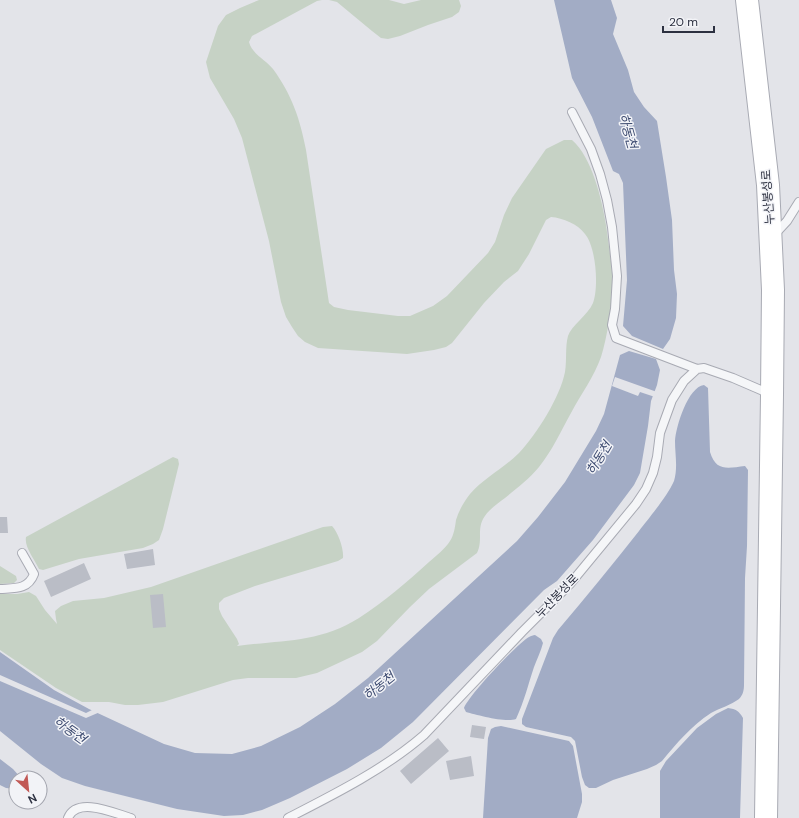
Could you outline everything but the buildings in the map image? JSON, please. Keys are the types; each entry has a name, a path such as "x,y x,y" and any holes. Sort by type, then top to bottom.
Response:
{"street":[{"name":"누산봉성로","path":"747,0 768,185 773,290 766,818"}],"lane":[{"path":"572,112 591,149 607,200 612,227 617,276 615,309 612,325 616,338 697,369 704,368 733,378 772,395"},
{"path":"770,239 787,221 799,202"},
{"name":"누산봉성로","path":"288,818 342,790 409,748 424,735 570,584 608,539 646,489 653,473 657,457 660,433 672,400 684,381 697,369"},
{"path":"0,589 19,588 32,580 34,574 22,553"},
{"path":"68,818 70,813 78,808 89,806 131,818"}],"green space":[{"path":"259,0 322,0 317,1 252,36 249,42 253,50 273,69 280,79 298,118 306,150 329,303 334,307 348,310 398,316 410,316 433,306 447,296 488,253 495,242 504,215 512,198 546,149 564,140 572,140 585,157 595,180 606,225 611,261 612,293 604,348 591,378 544,461 531,476 493,507 483,519 480,528 480,544 477,553 429,589 377,641 362,652 317,673 296,678 248,678 233,680 163,702 125,705 109,702 82,702 56,688 0,650 0,594 29,592 36,596 57,624 55,611 61,606 73,601 104,598 151,587 323,527 332,526 340,541 343,550 343,558 338,561 255,586 224,598 219,603 219,609 237,639 239,644 237,646 300,639 329,632 344,626 359,618 386,599 443,550 451,539 456,520 470,494 481,483 519,453 533,436 553,404 562,382 566,367 568,336 572,328 591,307 595,296 596,278 594,257 589,240 582,230 574,224 565,220 551,217 546,220 529,254 518,271 504,282 484,303 452,343 446,347 407,354 318,348 305,342 298,336 286,317 281,302 269,241 242,138 234,119 210,78 206,62 218,26 226,15"},
{"path":"329,0 389,0 404,4 421,0 459,0 461,6 459,12 452,17 388,39 381,38 337,2"},
{"path":"173,457 178,459 179,464 159,540 143,548 79,559 43,570 39,569 28,549 26,537"},
{"path":"0,566 16,576 17,580 14,583 0,584"}],"water":[{"name":"하동천","path":"554,0 611,0 617,18 613,34 628,70 634,92 644,107 657,121 672,220 674,270 677,294 676,318 670,339 663,349 632,336 623,326 627,280 623,183 619,174 613,171 592,117 572,78"},
{"name":"하동천","path":"629,351 656,359 660,370 657,385 651,401 640,473 634,485 593,540 557,581 544,590 413,722 381,748 347,769 290,798 262,810 243,815 224,816 177,809 85,786 62,778 41,764 0,731 0,652 54,690 89,709 164,744 195,753 232,754 261,746 300,727 335,704 368,678 517,541 538,517 565,482 596,431 604,414 620,355"},
{"path":"704,385 708,388 710,452 713,458 719,466 728,468 745,466 748,470 743,692 739,699 711,713 697,723 662,761 656,765 613,780 596,788 589,788 585,785 582,777 575,741 571,737 526,727 522,724 522,719 553,638 558,630 639,531 671,487 675,476 675,441 680,417 693,392 698,387"},
{"path":"535,635 541,639 543,643 516,719 506,720 484,717 466,712 464,708 468,702 494,670 514,649 529,637"},
{"path":"728,708 737,711 743,718 740,818 660,818 660,771 666,761 697,728 716,714"},
{"path":"501,726 569,741 573,746 582,794 582,802 577,818 483,818 488,738 491,729"},
{"path":"0,759 14,770 8,770 8,788 0,785"}],"pier":[{"path":"615,377 657,392 655,397 640,392 638,396 612,386"},
{"path":"0,675 86,713 94,709 100,712 86,718 0,681"}]}
